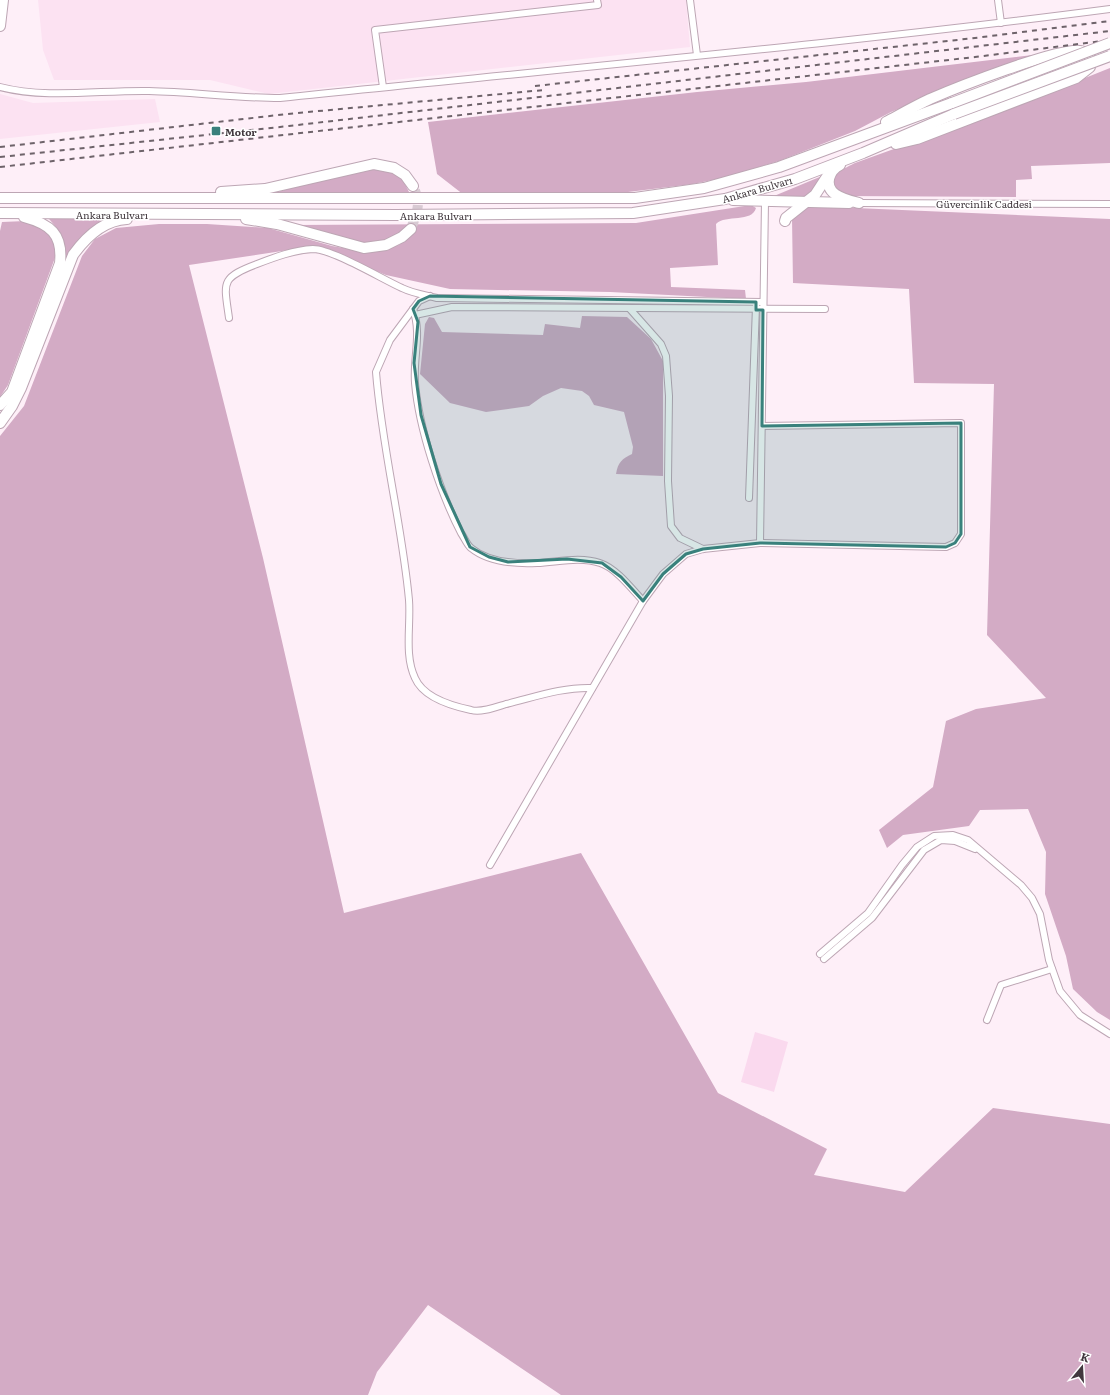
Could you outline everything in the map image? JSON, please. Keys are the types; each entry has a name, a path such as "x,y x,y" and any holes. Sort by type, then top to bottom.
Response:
{"main road":[{"path":"0,26 4,0"},
{"name":"Ankara Bulvarı","path":"0,198 635,198 704,188 779,167 1110,43"},
{"name":"Ankara Bulvarı","path":"846,143 930,99 1042,57 1065,51 1080,51 1088,54 1091,60 1090,67 1076,78 917,139 863,153"},
{"name":"Ankara Bulvarı","path":"4,213 411,215 633,213 725,199 795,179 863,153 954,114 1110,56"},
{"path":"785,221 786,218 802,203 815,195 829,173 836,167 863,153"},
{"path":"130,198 166,192 260,190 374,164 394,168 405,175 413,186"},
{"path":"836,167 830,173 829,179 833,192 842,198 859,203"},
{"path":"725,199 802,203 859,203"},
{"path":"0,405 12,392 58,271 61,256 59,242 49,228 37,221 4,213"},
{"path":"0,423 22,388 66,269 73,255 82,243 97,230 115,220 186,219 207,213 277,224 364,248 386,245 411,229"}],"street":[{"path":"383,87 375,30 506,14 598,5 597,0"},
{"path":"690,0 697,55"},
{"path":"998,0 1001,23"},
{"path":"0,87 35,92 150,91 250,98 280,98 1001,23 1110,9"},
{"path":"760,543 765,201"},
{"name":"Güvercinlik Caddesi","path":"859,203 1110,204"},
{"path":"229,318 225,289 228,279 238,271 280,255 314,249 330,253 404,289 430,296 763,302"},
{"path":"430,296 419,301 414,312 390,340 376,372 408,600 410,663 414,678 420,688 444,702 472,711 564,689 592,688"},
{"path":"749,498 756,302"},
{"path":"414,312 452,308 825,309"},
{"path":"630,309 661,344 666,356 669,396 668,481 671,526 680,538 703,549"},
{"path":"414,312 418,322 414,363 415,385 428,445 452,511 470,547 489,557 508,562 538,563 567,559 602,563 621,577 642,601"},
{"path":"490,865 642,601 663,574 686,554 703,549 760,543 946,547 955,543 960,534 961,423 762,426"},
{"path":"822,956 868,913 902,865 917,847 926,840 943,834 953,834 968,840 1021,885 1032,898 1040,914 1052,969 1060,992 1073,1008 1095,1026 1110,1034"},
{"path":"987,1020 1001,985 1052,969"}],"highlighted area":[{"path":"430,296 756,302 756,310 763,310 762,426 961,423 961,534 955,543 946,547 760,543 703,549 686,554 663,574 643,601 621,577 602,563 567,559 508,562 489,557 470,547 441,484 421,415 414,363 418,322 413,309 419,301"}],"shaded area":[{"path":"38,0 686,0 690,47 269,94 210,80 54,80 43,50"},
{"path":"1033,55 891,112 855,131 779,161 722,178 693,184 628,192 464,195 437,174 428,122 697,92 806,82"},
{"path":"1110,68 1110,163 1031,166 1032,179 1016,180 1016,197 844,196 835,188 833,183 834,179 839,172 855,163 1030,100"},
{"path":"0,94 33,103 155,99 160,122 0,139"},
{"path":"368,167 384,169 395,173 402,180 410,194 277,192"},
{"path":"822,176 808,196 802,198 774,196"},
{"path":"751,205 756,208 754,213 744,217 726,219 716,224 718,265 670,268 671,287 745,290 746,299 610,292 450,289 386,275 315,246 189,265 263,558 344,913 581,853 718,1093 827,1149 814,1175 905,1192 993,1108 1110,1124 1110,1395 561,1395 428,1305 377,1372 368,1395 0,1395 0,436 24,406 82,256 95,239 116,228 159,224 207,224 268,228 332,246 366,252 399,245 415,231 375,244 360,243 294,225 636,223"},
{"path":"809,206 1110,219 1110,1020 1097,1012 1073,989 1066,956 1045,894 1046,852 1028,809 980,810 969,826 903,835 887,848 879,830 933,787 946,721 976,709 1046,698 987,635 994,384 914,383 909,289 793,283 792,218"},
{"path":"49,219 106,219 81,240 63,267 65,253 64,241 58,230"},
{"path":"26,221 47,233 53,241 56,255 8,385 0,397 0,231 2,222"},
{"path":"582,316 627,317 651,339 663,361 663,476 616,474 621,461 632,454 633,447 624,412 594,405 589,396 582,391 561,388 543,396 529,406 486,412 450,403 420,374 425,324 429,317 434,318 442,332 543,335 545,324 580,328"},
{"path":"755,1032 788,1042 774,1092 741,1082"}],"tunnel":[{"path":"411,229 418,208 416,193 413,186"}],"railway":[{"path":"535,86 975,38 1110,21"},
{"path":"0,157 289,126 1110,31"},
{"path":"0,167 975,57 1110,40"},
{"path":"0,147 287,114 544,90"}],"place":[{"name":"Motor","path":"216,131"}]}
